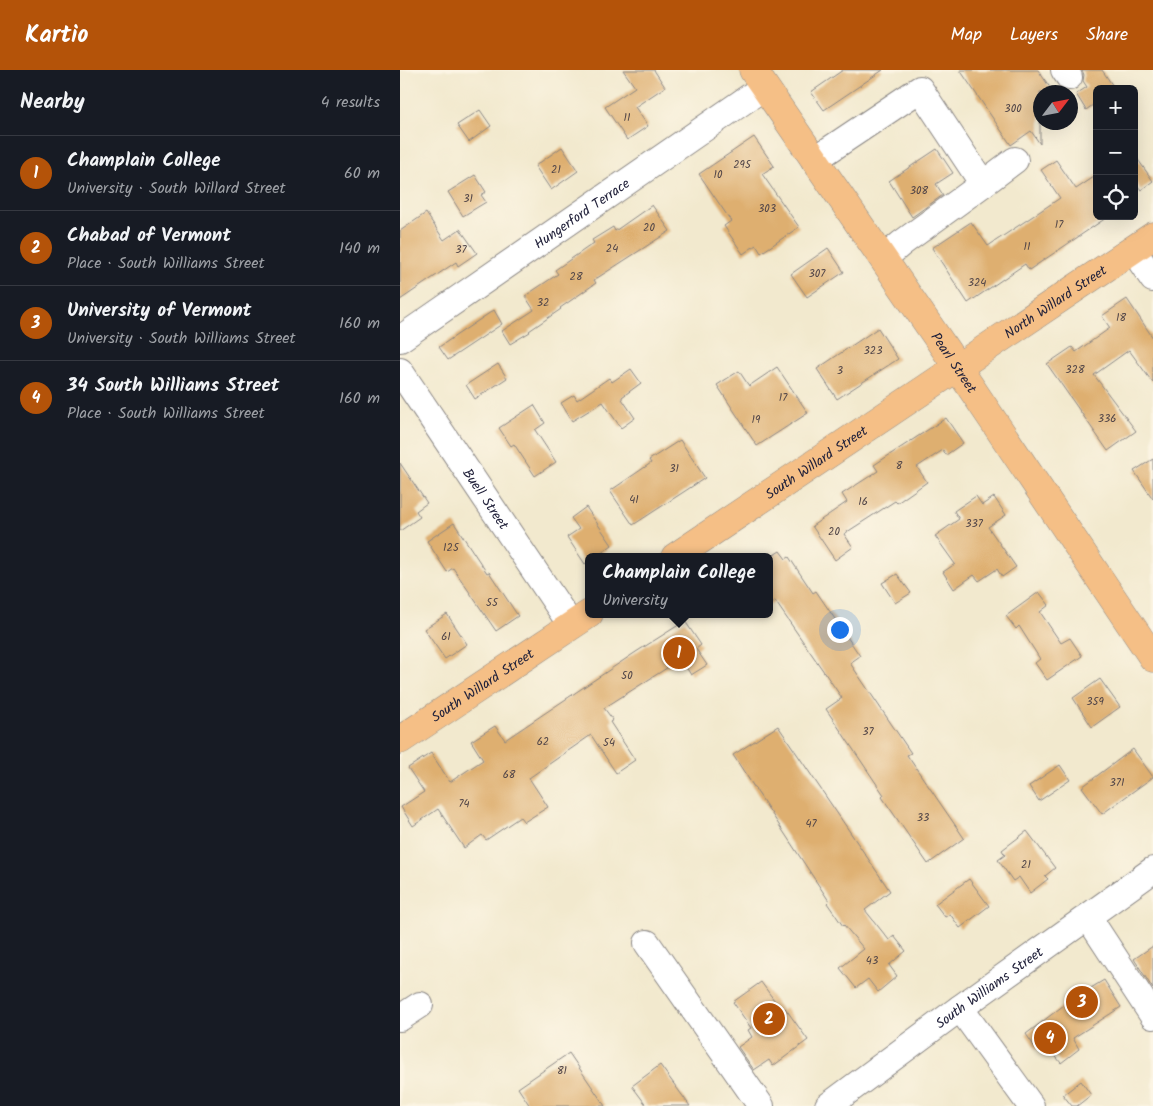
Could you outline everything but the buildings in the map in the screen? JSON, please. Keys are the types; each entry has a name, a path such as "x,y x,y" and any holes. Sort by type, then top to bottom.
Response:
{"main road":[{"name":"Pearl Street","path":"758,79 958,367 1153,658"},
{"name":"North Willard Street","path":"958,367 1143,243"},
{"name":"South Willard Street","path":"681,553 958,367"},
{"name":"South Willard Street","path":"400,740 580,620"}],"street":[{"name":"Hungerford Terrace","path":"400,339 758,79"},
{"path":"814,160 922,80 983,184"},
{"path":"883,260 902,243 1015,160"},
{"path":"1143,243 1153,279"},
{"name":"Buell Street","path":"400,371 580,620"},
{"name":"South Williams Street","path":"828,1106 960,1008 1153,870"},
{"path":"1088,917 1153,1016"},
{"path":"647,943 762,1106"},
{"path":"960,1008 1031,1106"}],"place":[{"name":"Champlain College","path":"679,653"},
{"name":"University of Vermont","path":"1082,1002"},
{"name":"Chabad of Vermont","path":"769,1019"},
{"name":"34 South Williams Street","path":"1050,1038"}]}
